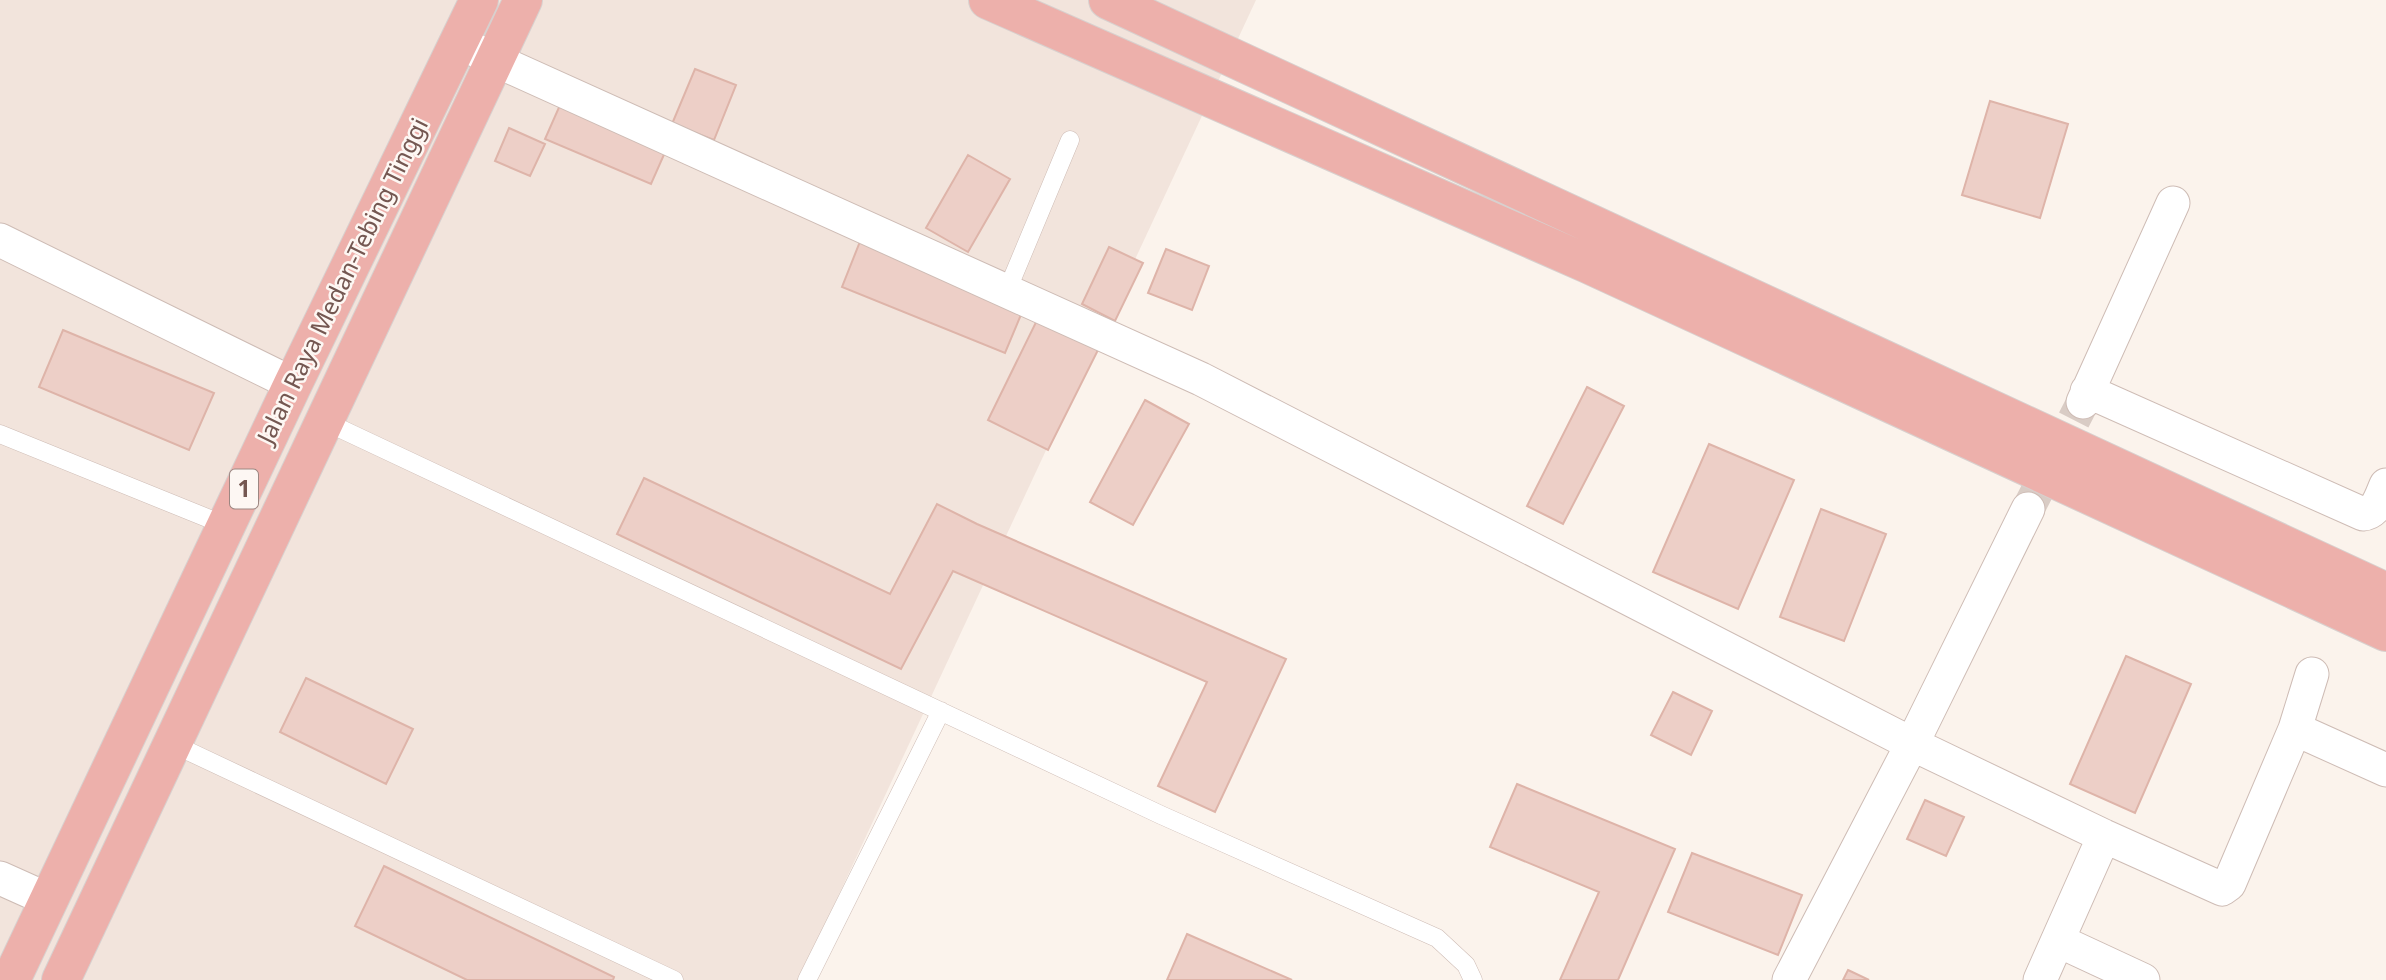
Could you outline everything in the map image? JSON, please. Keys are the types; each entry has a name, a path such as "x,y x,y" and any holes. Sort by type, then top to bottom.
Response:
{"highway":[{"name":"Jalan Raya Medan-Tebing Tinggi","path":"11,980 293,384 479,0"},
{"name":"Jalan Raya Medan-Tebing Tinggi","path":"61,980 523,0"},
{"path":"988,0 1601,269 2386,632"},
{"path":"1108,0 2386,592"},
{"path":"111,769 152,785"}],"street":[{"path":"458,42 1201,379 1912,744 2104,836 2222,888 2232,877 2295,729 2312,674"},
{"path":"2173,203 2085,397 2363,514 2370,514 2375,509 2386,485"},
{"path":"0,240 293,384"},
{"path":"1789,980 1912,744 2028,509"},
{"path":"2295,729 2386,770"},
{"path":"2040,980 2104,836"},
{"path":"0,878 49,900"},
{"path":"2059,941 2143,980"}],"lane":[{"path":"1007,291 1070,140"},
{"path":"324,421 1160,815 1437,938 1466,965 1474,980"},
{"path":"0,435 227,526"},
{"path":"807,980 941,711"},
{"path":"173,744 674,980"}],"shaded area":[{"path":"0,0 1256,0 799,980 0,980"}],"building":[{"path":"695,69 736,85 714,140 672,124"},
{"path":"564,96 670,141 651,184 545,139"},
{"path":"1990,101 2068,124 2040,218 1962,195"},
{"path":"509,128 545,144 530,176 495,161"},
{"path":"968,155 1010,179 968,252 926,228"},
{"path":"861,239 1025,305 1005,353 842,287"},
{"path":"1109,247 1143,263 1115,321 1082,304"},
{"path":"1166,249 1209,266 1192,310 1148,293"},
{"path":"1041,312 1102,342 1048,450 988,420"},
{"path":"63,330 214,393 189,450 39,387"},
{"path":"1587,387 1624,406 1563,524 1527,506"},
{"path":"1145,400 1189,424 1133,525 1090,502"},
{"path":"1709,444 1794,480 1738,609 1653,572"},
{"path":"644,478 890,594 937,504 1286,659 1215,812 1158,786 1207,682 953,571 901,669 617,534"},
{"path":"1821,509 1886,534 1844,641 1780,617"},
{"path":"2126,656 2191,684 2135,813 2070,784"},
{"path":"306,678 413,729 386,784 280,732"},
{"path":"1673,692 1712,711 1691,755 1651,735"},
{"path":"1517,784 1675,849 1618,980 1560,980 1599,892 1490,847"},
{"path":"1925,800 1964,817 1946,856 1907,839"},
{"path":"1692,853 1802,895 1778,955 1668,912"},
{"path":"384,866 614,977 613,980 467,980 355,926"},
{"path":"1187,934 1292,980 1167,980"},
{"path":"1848,970 1869,980 1843,980"}],"tunnel":[{"path":"2028,509 2083,402"}]}
